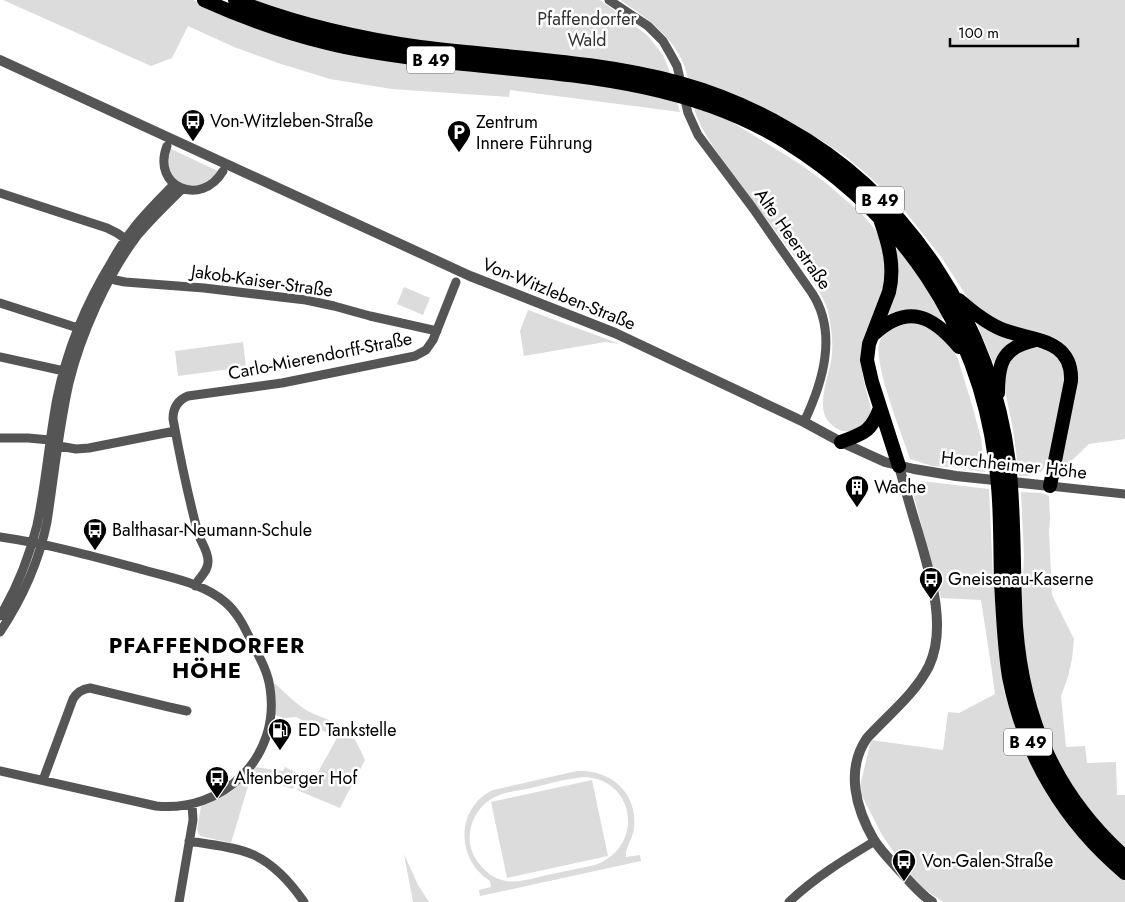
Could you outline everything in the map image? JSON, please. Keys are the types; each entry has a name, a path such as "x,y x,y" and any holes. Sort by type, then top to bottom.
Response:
{"highway":[{"name":"B 49","path":"204,0 232,13 266,25 331,44 422,59 582,76 650,88 694,100 744,120 788,144 837,179 857,196 904,245 924,274 951,320 969,358 985,408 995,458 1004,635 1009,673 1019,718 1039,767 1061,804 1096,846 1125,873"},
{"name":"B 49","path":"235,0 298,22 349,35 422,47 536,59 616,70 678,82 701,89 762,114 793,132 829,156 884,203 929,257 953,295 979,350 998,406 1005,436 1010,475 1018,643 1022,675 1031,712 1045,749 1064,786 1096,828 1125,857"},
{"path":"879,217 889,249 892,275 889,292 868,348 867,360 869,372 899,466"},
{"path":"953,295 976,314 995,326 1009,332 1048,342 1061,351 1070,364 1072,375 1050,486"},
{"path":"874,334 894,319 907,316 921,317 940,327 969,358"},
{"path":"998,406 998,381 1001,362 1015,347 1036,340"},
{"path":"841,442 867,430 875,421 880,408"}],"street":[{"name":"Alte Heerstraße","path":"609,0 653,30 667,48 678,71 688,113 703,143 752,207 812,293 821,310 826,335 824,363 814,401 804,422"},
{"name":"Von-Witzleben-Straße","path":"0,60 470,276 615,333 804,422"},
{"path":"168,146 164,154 167,176 182,189 193,190 208,187 216,181 223,171"},
{"path":"0,616 47,522 55,451 57,398 64,371 107,276 143,217 174,184"},
{"path":"128,241 144,228 182,189"},
{"path":"0,193 107,228 117,232 128,241"},
{"name":"Jakob-Kaiser-Straße","path":"107,276 125,282 204,288 306,300 437,331"},
{"name":"Carlo-Mierendorff-Straße","path":"195,586 208,567 208,558 198,532 175,431 174,410 179,401 188,396 282,383 409,358 421,353 426,350 433,340 456,282"},
{"path":"0,303 81,330"},
{"path":"50,440 56,430 67,394 81,330"},
{"path":"0,357 64,371"},
{"path":"804,422 841,442 878,459 899,466 930,574 937,613 933,654 926,672 919,682 862,744 854,776 855,793 860,810 875,841 914,887 932,902"},
{"path":"55,451 89,448 175,431"},
{"path":"0,438 50,440"},
{"path":"50,440 55,451"},
{"name":"Horchheimer Höhe","path":"899,466 983,480 1125,494"},
{"path":"0,537 82,553 195,586 218,597 230,606 239,618 266,670 272,702 265,740 258,755 248,769 236,782 216,795 192,804 156,806 0,771"},
{"path":"0,632 20,598 37,543"},
{"path":"43,780 75,694 85,688 187,711"},
{"path":"179,902 193,820 192,804"},
{"path":"190,841 241,851 255,856 282,875 304,902"},
{"path":"789,902 801,890 848,857 875,841"}],"green space":[{"path":"3,0 193,0 226,14 594,83 677,101 680,112 510,90 509,97 392,89 330,79 234,47 188,26 172,58 151,66"},
{"name":"Pfaffendorfer Wald","path":"248,0 600,0 647,35 663,55 671,75 426,43 335,28"},
{"path":"620,0 1125,0 1125,439 1089,444 1063,469 1061,464 1073,363 1001,325 969,300 942,258 903,209 845,156 772,113 688,79 679,54 663,33"},
{"path":"693,106 727,119 800,164 826,183 862,214 880,237 888,275 861,362 871,409 870,417 863,428 843,431 832,425 826,418 823,410 823,401 832,353 830,319 827,308 817,287 713,146"},
{"path":"171,149 218,171 211,180 202,185 192,186 183,184 175,179 170,171 168,161"},
{"path":"899,248 909,260 945,317 939,321 884,321 894,252"},
{"path":"404,287 430,298 423,315 397,304"},
{"path":"528,310 620,344 605,342 524,356 520,331"},
{"path":"975,319 1015,340 995,367"},
{"path":"911,321 927,325 948,342 958,359 981,438 985,472 966,468 932,466 910,459 884,380 878,350 880,341 886,333 893,327"},
{"path":"243,342 246,367 178,376 175,351"},
{"path":"1033,345 1056,353 1066,374 1050,456 1040,473 1039,471 1029,476 1019,476 1013,429 1003,378 1011,356"},
{"path":"921,481 989,489 993,578 1004,690 1017,733 1042,785 1097,856 1125,881 1125,902 943,902 920,886 897,857 882,835 859,790 871,740 943,750 948,712 959,713 995,694 981,600 941,598 912,489"},
{"path":"1021,492 1042,493 1049,496 1052,595 1074,639 1068,677 1061,696 1066,747 1085,746 1087,763 1116,762 1117,795 1125,795 1125,851 1110,836 1067,780 1043,732 1030,688 1021,618 1024,556"},
{"path":"274,684 306,710 340,725 349,733 360,748 365,760 340,808 297,790 302,776 313,781 337,738 296,717 284,718 275,715"},
{"path":"255,767 283,771 285,767 299,775 293,789 283,786 280,780 256,773"},
{"path":"577,771 601,774 620,786 632,804 634,828 626,857 640,855 641,861 480,896 479,890 491,887 490,881 479,872 471,860 466,848 464,834 466,821 472,809 481,798 493,790","holes":["583,777 601,780 614,789 623,801 628,815 627,830 622,844 611,856 595,865 516,881 501,880 492,875 480,865 474,856 470,840 472,824 479,810 491,799 505,793 570,779"]},
{"path":"251,772 231,843 200,836 197,830 201,806 229,793 241,784"},
{"path":"592,780 608,856 507,878 491,802"},
{"path":"404,854 418,885 429,902 413,902"}],"place":[{"name":"Von-Witzleben-Straße","path":"193,142"},
{"name":"Zentrum Innere Führung","path":"459,153"},
{"name":"Wache","path":"857,508"},
{"name":"Balthasar-Neumann-Schule","path":"95,551"},
{"name":"Gneisenau-Kaserne","path":"931,600"},
{"name":"ED Tankstelle","path":"280,751"},
{"name":"Altenberger Hof","path":"217,799"},
{"name":"Von-Galen-Straße","path":"904,882"}],"district":[{"name":"PFAFFENDORFER HÖHE","path":"207,658"}]}
